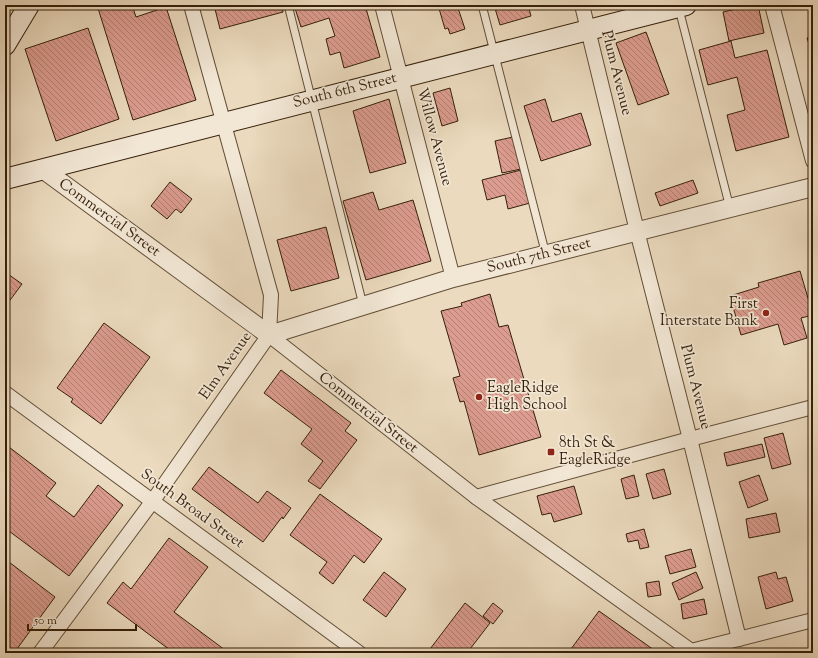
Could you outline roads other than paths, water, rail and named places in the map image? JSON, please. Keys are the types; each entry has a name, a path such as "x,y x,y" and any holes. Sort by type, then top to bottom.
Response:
{"main road":[{"path":"5,45 29,5"},
{"name":"South 6th Street","path":"5,179 681,6"}],"street":[{"name":"Elm Avenue","path":"40,653 152,502 268,335 271,295 192,5"},
{"name":"Willow Avenue","path":"382,5 453,278"},
{"name":"Plum Avenue","path":"582,5 739,639"},
{"path":"772,5 813,161"},
{"name":"Commercial Street","path":"44,170 268,335 476,497 693,652"},
{"name":"South 7th Street","path":"268,335 453,278 813,187"},
{"name":"South Broad Street","path":"5,393 359,653"},
{"path":"476,497 690,438 813,407"},
{"path":"693,652 813,620"}],"lane":[{"path":"288,5 364,306"},
{"path":"482,5 546,254"},
{"path":"681,6 730,208"}],"place":[{"name":"First Interstate Bank","path":"766,313"},
{"name":"EagleRidge High School","path":"479,397"},
{"name":"8th St & EagleRidge","path":"551,452"}]}
